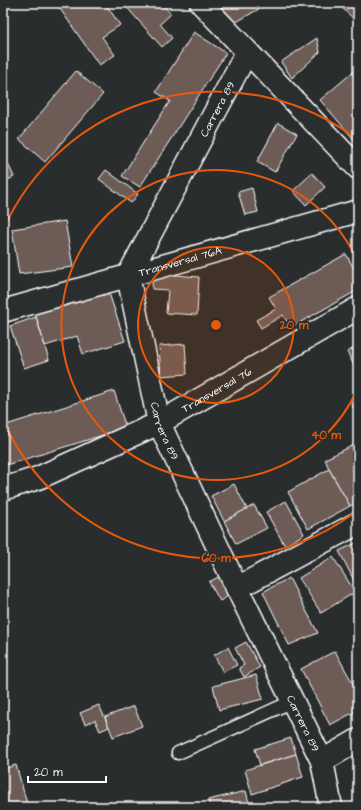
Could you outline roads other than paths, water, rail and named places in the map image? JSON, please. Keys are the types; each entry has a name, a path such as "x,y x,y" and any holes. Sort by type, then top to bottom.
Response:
{"street":[{"path":"201,3 358,168"},
{"name":"Carrera 89","path":"247,52 128,276 159,423 237,588 322,761 331,807"},
{"name":"Transversal 76A","path":"3,311 358,211"},
{"name":"Transversal 76","path":"3,489 38,478 159,423 358,308"},
{"path":"237,588 358,524"},
{"path":"322,761 358,740"},
{"path":"322,761 358,757"}],"lane":[{"path":"178,753 293,701"}]}
